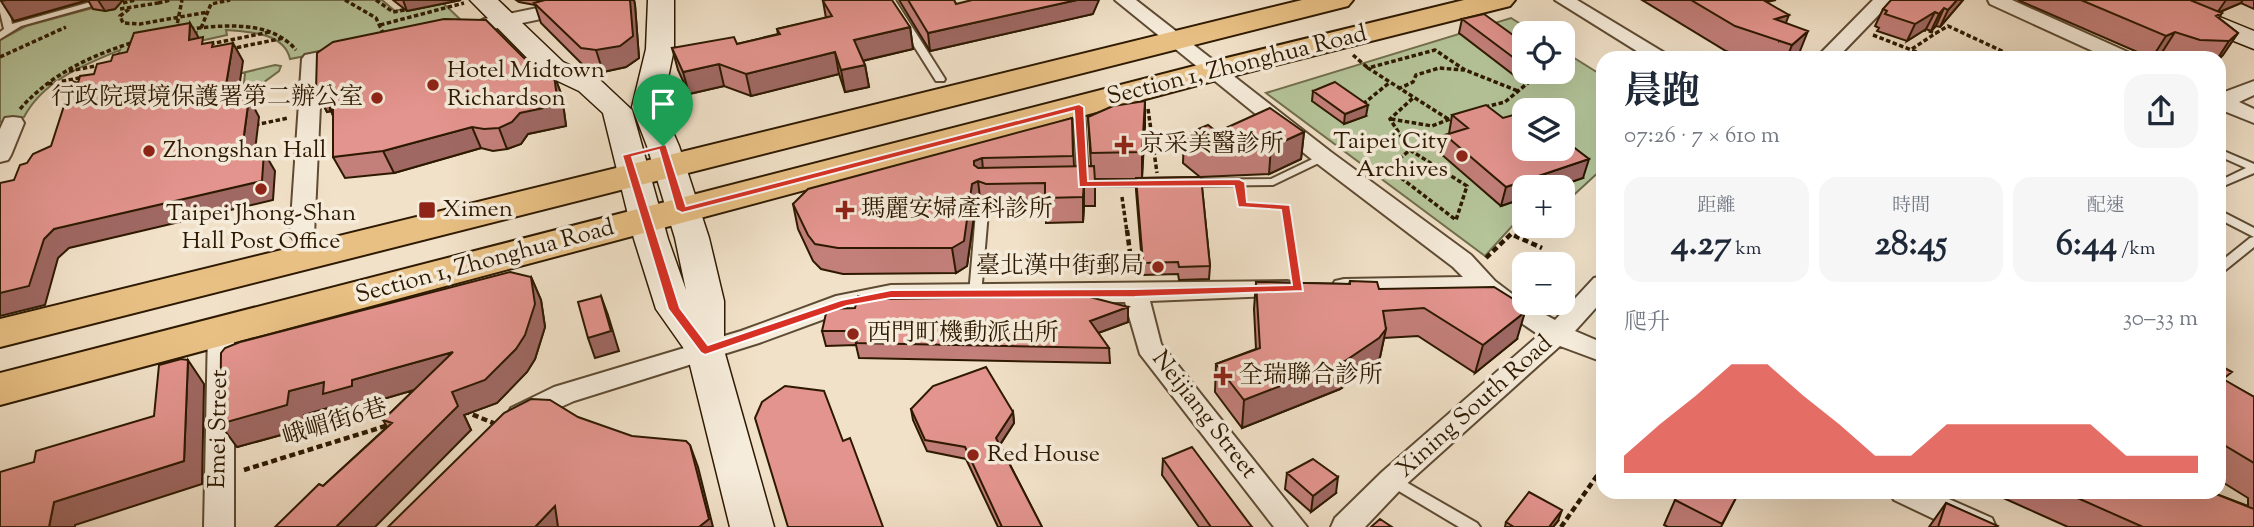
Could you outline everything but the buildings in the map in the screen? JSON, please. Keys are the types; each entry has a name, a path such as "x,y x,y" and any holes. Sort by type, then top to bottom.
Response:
{"main road":[{"name":"Section 1, Zhonghua Road","path":"0,308 302,235 654,182 1079,107 1274,0"},
{"name":"Section 1, Zhonghua Road","path":"1186,49 1338,0"},
{"name":"Section 1, Zhonghua Road","path":"0,333 654,182 1186,49 1422,0"},
{"name":"Section 1, Zhonghua Road","path":"0,389 221,331 654,182 940,79 1186,49 1500,0"},
{"name":"Section 1, Zhonghua Road","path":"0,362 654,182"}],"street":[{"path":"465,29 602,0"},
{"path":"662,0 660,49 647,107 654,182 674,309 705,350 752,527"},
{"path":"1124,0 1323,157 1462,261 1486,288 1557,334 1596,350"},
{"path":"1564,0 1651,51"},
{"path":"1997,0 2110,51"},
{"path":"2155,0 2254,41"},
{"path":"474,1 505,21 553,68 589,85 617,110 654,182"},
{"path":"1833,51 1878,6"},
{"path":"302,235 312,60 384,45"},
{"path":"2226,99 2254,87"},
{"path":"2226,105 2254,117"},
{"path":"0,155 7,124"},
{"path":"502,426 564,394 845,302 891,294 1135,293 1439,285 1486,288"},
{"name":"Xining South Road","path":"1346,527 1392,480 1557,334 1596,292"},
{"name":"Neijiang Street","path":"1135,293 1149,347 1292,527"},
{"name":"Emei Street","path":"219,527 221,331"},
{"path":"1920,499 1981,527"}],"lane":[{"path":"890,0 940,79"},
{"path":"2,1 4,33 18,24 114,2"},
{"path":"1079,107 1076,185 1158,184"},
{"path":"2226,155 2254,169"},
{"path":"1172,184 1273,182 1323,157"},
{"path":"2226,181 2254,169"},
{"path":"975,295 982,212"},
{"path":"2226,218 2254,233"},
{"path":"2226,264 2254,241"},
{"path":"1392,480 1472,527"}],"path":[{"path":"114,2 171,0"},
{"path":"182,0 175,32 232,27 271,32 285,38 294,46 299,57 312,60"},
{"path":"201,28 211,4 230,0"},
{"path":"345,0 363,8 380,25 384,31 384,45"},
{"path":"376,0 393,12 414,8"},
{"path":"380,25 474,1"},
{"path":"137,2 120,16 122,23 140,24 208,12"},
{"path":"425,6 435,4 440,9"},
{"path":"1878,6 1936,33"},
{"path":"0,57 78,23"},
{"path":"1856,28 1912,50 1948,26 2002,51"},
{"path":"199,46 271,32"},
{"path":"224,50 285,38"},
{"path":"7,124 44,85 64,72 102,53 143,39"},
{"path":"1368,68 1435,50 1465,70 1518,91"},
{"path":"1352,54 1389,83 1448,120"},
{"path":"64,72 104,64"},
{"path":"1398,89 1413,82 1416,75 1439,68 1465,70"},
{"path":"44,85 85,77"},
{"path":"1357,107 1366,103 1389,83"},
{"path":"1475,110 1505,102 1526,84"},
{"path":"1390,119 1412,98"},
{"path":"1148,106 1158,184"},
{"path":"1390,119 1432,126 1457,116"},
{"path":"1390,119 1410,150 1467,186 1456,220 1388,168 1410,150"},
{"path":"250,127 264,124"},
{"path":"1239,182 1242,205 1286,207 1312,288"},
{"path":"1121,185 1135,293"},
{"path":"1483,261 1511,234 1542,248"},
{"path":"450,406 502,426"},
{"name":"峨嵋街6巷","path":"218,478 399,422"},
{"path":"1561,527 1596,477"}],"green space":[{"path":"122,0 382,0 395,11 440,0 465,24 290,59 281,43 264,35 226,30 227,35 196,41 197,32 173,35 149,50 117,56 120,50 78,68 42,93 24,117 0,122 0,40 26,26"},
{"path":"1511,18 1516,21 1512,21 1512,84 1575,84 1575,58 1596,72 1596,174 1575,194 1575,175 1512,175 1512,226 1485,256 1266,93"},
{"path":"281,66 279,71 252,91 243,94 245,73 242,73"}],"place":[{"name":"Hotel Midtown Richardson","path":"433,85"},
{"name":"行政院環境保護署第二辦公室","path":"377,98"},
{"name":"京采美醫診所","path":"1124,145"},
{"name":"Zhongshan Hall","path":"149,151"},
{"name":"Taipei City Archives","path":"1462,156"},
{"name":"Taipei Jhong-Shan Hall Post Office","path":"261,189"},
{"name":"Ximen","path":"427,210"},
{"name":"瑪麗安婦產科診所","path":"845,210"},
{"name":"臺北漢中街郵局","path":"1158,267"},
{"name":"西門町機動派出所","path":"853,334"},
{"name":"全瑞聯合診所","path":"1223,376"},
{"name":"Red House","path":"973,455"}],"route":[{"path":"1079,107 1083,184 1239,182 1242,205 1286,207 1299,288 1135,293 891,294 845,302 750,337 705,350 674,309 627,155 663,146 682,210 1079,107"}]}
